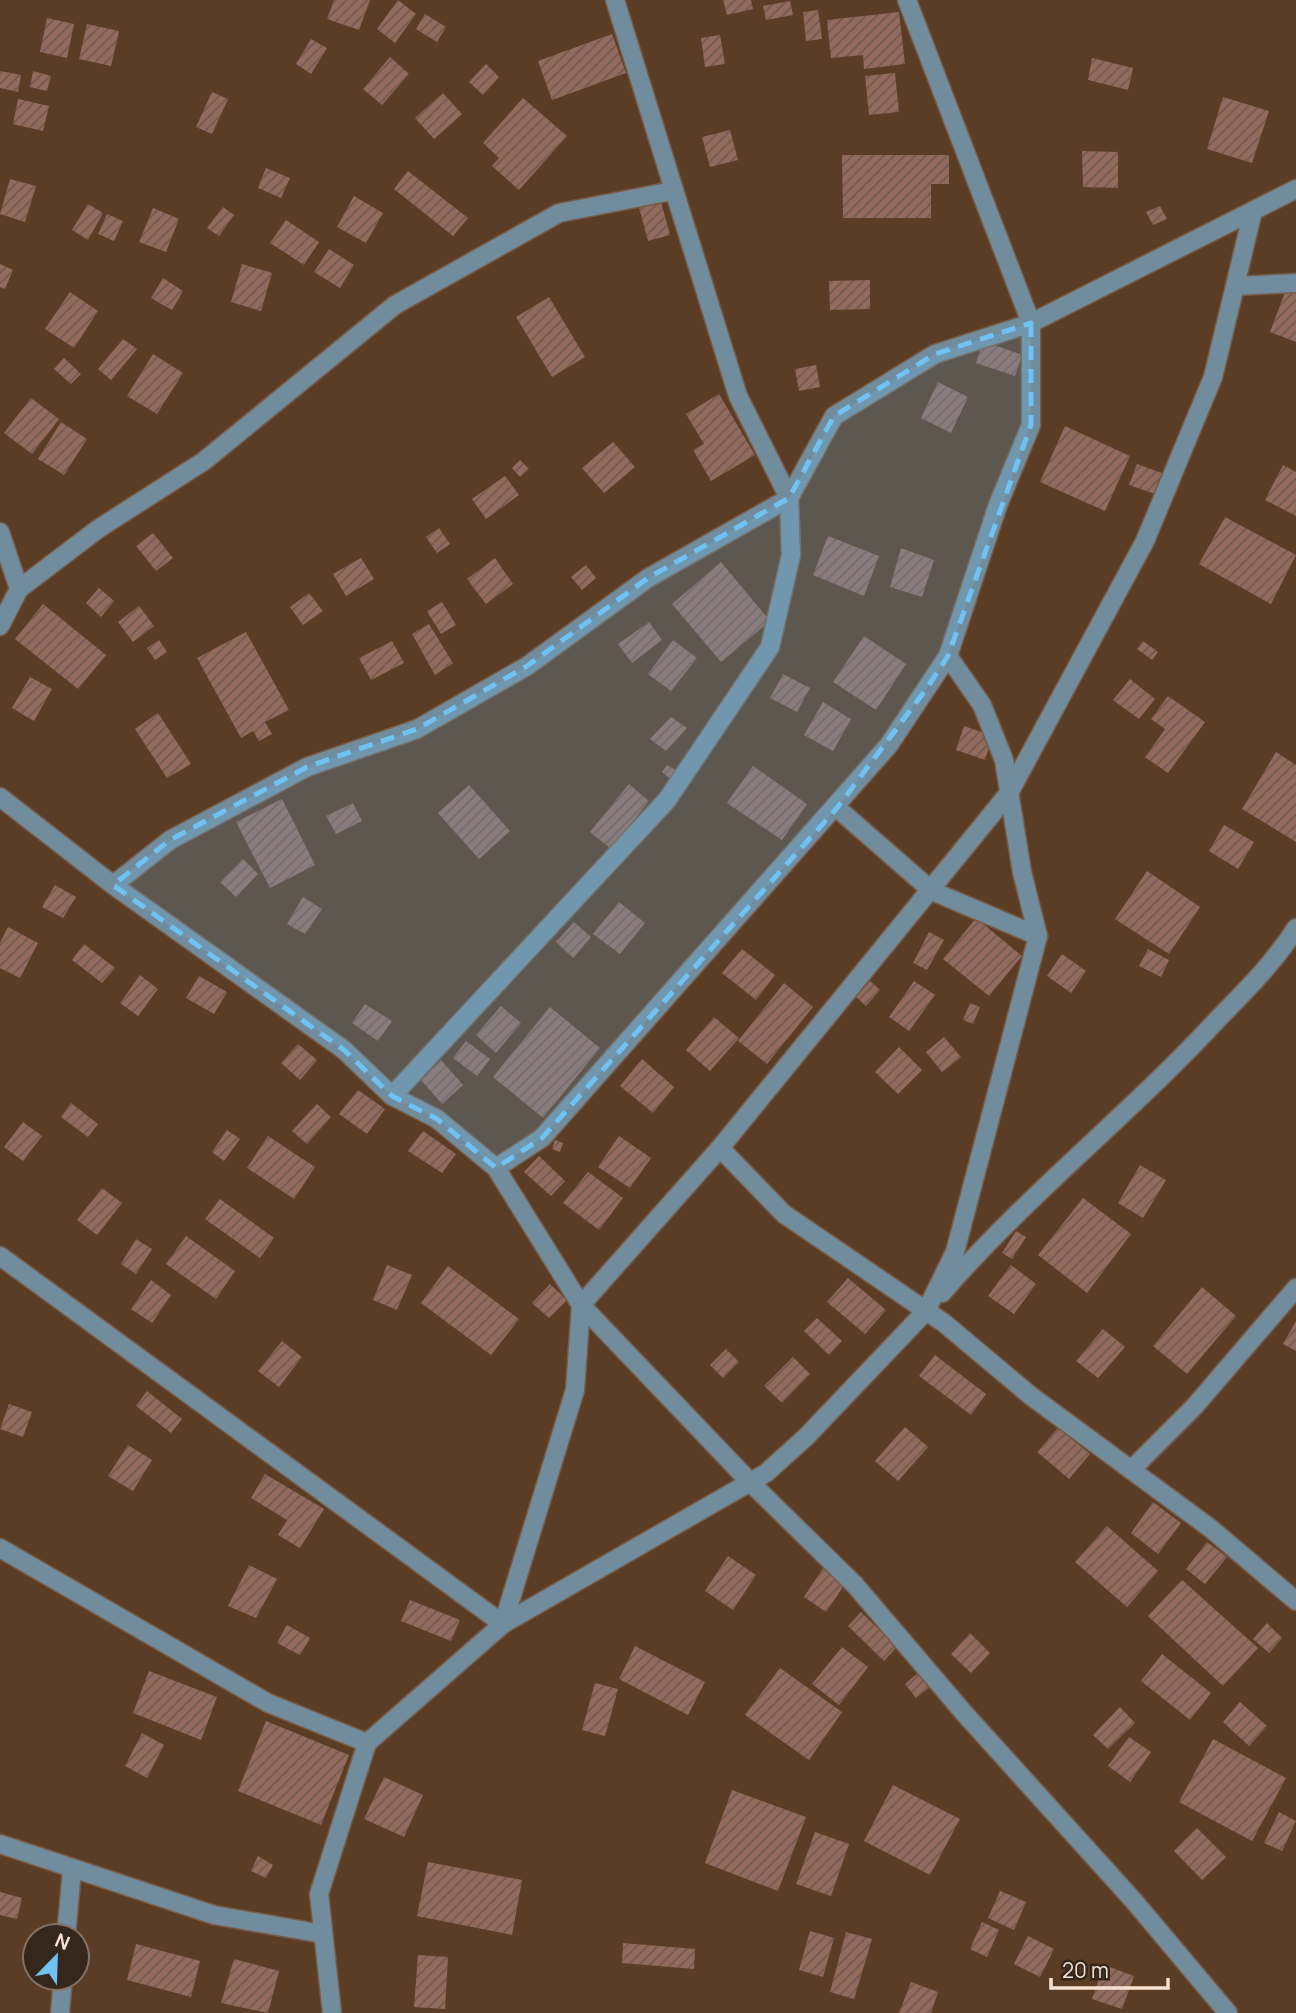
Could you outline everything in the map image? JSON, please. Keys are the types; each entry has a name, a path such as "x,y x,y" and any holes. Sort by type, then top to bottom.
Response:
{"street":[{"path":"392,1096 667,800 770,647 791,555 789,498 738,396 672,191 615,0"},
{"path":"496,1168 542,1138 837,808 889,745 947,656 998,505 1031,425 1031,323 907,0"},
{"path":"113,885 170,840 307,767 417,729 527,666 648,578 789,498 834,416 935,355 1031,323 1296,189"},
{"path":"0,626 19,589 98,529 204,461 395,305 559,213 672,191"},
{"path":"503,1624 575,1390 581,1305 720,1148 909,915 932,891 1009,793 1145,541 1213,377 1253,211"},
{"path":"1235,286 1296,283"},
{"path":"0,532 19,589"},
{"path":"926,1311 955,1252 1038,936 1022,872 1004,760 982,705 947,656"},
{"path":"0,797 113,885 344,1050 392,1096 437,1119 496,1168 581,1305 748,1481 855,1585 964,1713 1133,1900 1228,2013"},
{"path":"837,808 932,891 1038,936"},
{"path":"332,2013 319,1894 367,1743 503,1624 765,1473 806,1437 926,1311 976,1254 1180,1060 1280,953 1296,928"},
{"path":"720,1148 784,1214 926,1311 1031,1396 1210,1528 1296,1601"},
{"path":"0,1255 503,1624"},
{"path":"1131,1470 1194,1407 1296,1287"},
{"path":"0,1548 268,1703 367,1743"},
{"path":"0,1844 214,1915 323,1934"},
{"path":"67,1922 72,1870"},
{"path":"60,2013 62,1992"}],"highlighted area":[{"path":"1031,323 1031,425 948,656 837,808 542,1138 496,1168 437,1119 392,1096 344,1050 113,885 170,840 307,767 417,729 527,666 648,578 789,498 834,416 935,354"}],"building":[{"path":"334,0 370,0 359,30 327,19"},
{"path":"398,0 416,14 395,43 377,29"},
{"path":"723,0 751,0 753,9 727,15"},
{"path":"790,1 793,15 766,20 763,6"},
{"path":"818,10 822,39 806,41 803,12"},
{"path":"899,12 905,64 864,69 863,55 831,58 827,20"},
{"path":"425,14 446,27 437,42 416,29"},
{"path":"47,18 74,24 67,58 40,52"},
{"path":"87,24 119,31 111,66 79,59"},
{"path":"612,34 626,73 552,100 538,61"},
{"path":"720,35 725,64 705,67 701,38"},
{"path":"311,39 327,48 311,74 296,64"},
{"path":"390,57 409,74 382,105 363,89"},
{"path":"1092,58 1133,68 1128,90 1088,80"},
{"path":"486,64 499,77 483,95 469,82"},
{"path":"0,71 21,75 18,92 0,88"},
{"path":"33,71 51,76 47,91 30,87"},
{"path":"895,73 899,112 869,115 865,76"},
{"path":"212,92 228,99 212,134 196,127"},
{"path":"443,93 462,114 434,139 415,118"},
{"path":"1223,97 1269,111 1252,163 1207,149"},
{"path":"523,98 567,136 519,190 492,166 499,158 483,143"},
{"path":"18,99 49,106 43,131 13,124"},
{"path":"730,130 738,160 710,167 702,137"},
{"path":"1082,151 1118,152 1118,188 1083,187"},
{"path":"842,155 949,155 949,184 931,184 931,218 843,218"},
{"path":"266,168 290,178 281,198 258,188"},
{"path":"408,171 468,218 453,236 394,189"},
{"path":"10,179 36,186 25,222 0,214"},
{"path":"354,196 383,213 366,243 337,227"},
{"path":"660,198 670,235 648,241 638,204"},
{"path":"88,204 103,213 88,240 72,230"},
{"path":"1160,206 1167,219 1153,225 1146,212"},
{"path":"223,207 234,215 219,236 207,228"},
{"path":"153,208 179,219 166,252 139,242"},
{"path":"107,214 123,221 114,241 98,234"},
{"path":"286,220 319,242 304,265 270,243"},
{"path":"329,249 354,265 340,288 314,272"},
{"path":"0,264 13,270 5,289 0,287"},
{"path":"242,264 272,273 261,311 231,302"},
{"path":"163,278 183,291 172,310 151,298"},
{"path":"870,280 870,309 830,310 829,281"},
{"path":"1287,287 1296,291 1296,342 1270,332"},
{"path":"70,292 98,311 74,348 45,329"},
{"path":"549,297 585,357 552,377 516,317"},
{"path":"123,339 137,349 111,380 98,369"},
{"path":"983,341 1022,355 1015,376 976,363"},
{"path":"153,354 183,373 157,414 127,396"},
{"path":"64,358 81,374 71,384 54,369"},
{"path":"816,365 820,387 799,391 795,369"},
{"path":"938,382 968,397 951,433 921,418"},
{"path":"719,394 755,455 711,481 693,450 704,444 686,414"},
{"path":"31,398 59,419 32,454 4,433"},
{"path":"61,422 87,439 64,475 38,459"},
{"path":"1065,426 1130,456 1105,511 1040,482"},
{"path":"613,442 635,467 604,493 582,468"},
{"path":"520,460 529,469 520,477 512,468"},
{"path":"1137,464 1162,473 1155,494 1129,485"},
{"path":"1283,465 1296,472 1296,516 1265,500"},
{"path":"505,476 519,495 486,519 472,499"},
{"path":"1225,517 1296,555 1271,604 1199,564"},
{"path":"439,528 450,544 437,553 426,537"},
{"path":"153,533 173,558 156,571 136,546"},
{"path":"828,536 879,556 864,596 813,575"},
{"path":"901,548 934,560 922,597 890,587"},
{"path":"361,558 374,579 346,596 333,574"},
{"path":"495,558 513,584 486,604 467,579"},
{"path":"721,562 770,621 721,662 672,604"},
{"path":"586,565 596,578 582,590 571,577"},
{"path":"99,588 114,601 101,617 86,603"},
{"path":"309,593 323,611 303,625 290,607"},
{"path":"442,602 456,625 441,634 427,611"},
{"path":"43,604 106,655 78,689 15,639"},
{"path":"139,606 154,626 133,642 118,622"},
{"path":"649,622 662,640 632,663 618,644"},
{"path":"429,624 453,663 435,675 412,634"},
{"path":"246,632 289,710 265,722 272,734 259,741 253,731 241,738 197,658"},
{"path":"864,636 906,664 876,710 833,682"},
{"path":"159,640 167,652 155,660 147,648"},
{"path":"673,640 697,658 671,691 648,674"},
{"path":"392,641 404,663 371,680 359,658"},
{"path":"1143,641 1158,652 1152,660 1137,649"},
{"path":"783,674 810,688 797,712 770,698"},
{"path":"30,677 52,689 34,721 12,708"},
{"path":"1130,679 1155,699 1139,719 1113,700"},
{"path":"1168,696 1205,722 1168,773 1145,757 1165,729 1151,719"},
{"path":"823,702 851,719 833,751 804,735"},
{"path":"158,713 191,764 167,778 135,729"},
{"path":"671,717 687,728 666,751 650,739"},
{"path":"964,726 993,736 985,760 956,750"},
{"path":"1276,752 1296,765 1296,842 1242,809"},
{"path":"667,765 676,770 670,779 662,772"},
{"path":"753,766 807,804 782,840 727,803"},
{"path":"629,784 649,801 611,849 590,832"},
{"path":"469,785 510,831 479,859 438,813"},
{"path":"282,799 315,865 270,888 236,822"},
{"path":"353,803 362,821 336,834 326,816"},
{"path":"1224,825 1254,842 1238,869 1209,851"},
{"path":"243,859 258,874 236,897 220,882"},
{"path":"1147,871 1200,907 1169,954 1115,919"},
{"path":"55,885 76,897 63,918 42,907"},
{"path":"303,897 322,909 305,934 287,924"},
{"path":"619,902 645,923 620,954 593,934"},
{"path":"976,918 1022,956 989,996 943,959"},
{"path":"574,922 591,937 573,958 556,942"},
{"path":"8,927 38,943 20,978 0,968 0,943"},
{"path":"929,932 944,940 927,970 913,963"},
{"path":"84,944 115,968 102,983 72,960"},
{"path":"742,949 775,975 756,1000 722,973"},
{"path":"1148,949 1169,960 1161,977 1139,966"},
{"path":"1062,954 1086,971 1071,993 1047,976"},
{"path":"140,975 158,989 138,1016 120,1003"},
{"path":"199,976 227,992 214,1014 186,998"},
{"path":"870,981 880,990 866,1006 856,997"},
{"path":"914,981 935,995 909,1031 889,1017"},
{"path":"784,983 813,1007 767,1064 738,1041"},
{"path":"970,1003 980,1007 973,1024 963,1020"},
{"path":"365,1004 392,1021 378,1041 352,1023"},
{"path":"501,1006 521,1023 496,1053 476,1035"},
{"path":"550,1007 600,1048 543,1118 493,1077"},
{"path":"714,1017 739,1038 710,1071 686,1050"},
{"path":"944,1037 961,1057 942,1072 926,1052"},
{"path":"466,1041 490,1059 477,1076 453,1058"},
{"path":"298,1044 317,1060 300,1080 281,1063"},
{"path":"899,1047 922,1070 898,1094 875,1072"},
{"path":"642,1059 674,1087 653,1113 620,1086"},
{"path":"441,1060 463,1085 442,1104 420,1079"},
{"path":"358,1090 385,1109 367,1134 339,1114"},
{"path":"71,1103 98,1124 88,1137 61,1117"},
{"path":"317,1104 331,1117 307,1144 292,1131"},
{"path":"23,1122 42,1136 23,1161 4,1147"},
{"path":"227,1130 240,1139 224,1161 212,1152"},
{"path":"423,1131 456,1154 442,1173 408,1151"},
{"path":"268,1136 315,1167 294,1199 247,1168"},
{"path":"619,1136 651,1158 630,1188 598,1167"},
{"path":"555,1140 563,1143 560,1152 552,1149"},
{"path":"539,1156 565,1181 551,1196 524,1172"},
{"path":"1140,1165 1166,1180 1143,1218 1118,1203"},
{"path":"588,1172 623,1198 599,1230 563,1203"},
{"path":"102,1188 122,1203 97,1235 77,1220"},
{"path":"1083,1198 1131,1234 1087,1293 1038,1255"},
{"path":"220,1199 274,1238 260,1258 205,1219"},
{"path":"1016,1231 1026,1237 1012,1259 1002,1253"},
{"path":"186,1236 235,1271 216,1299 166,1264"},
{"path":"136,1239 152,1249 136,1274 121,1264"},
{"path":"387,1265 412,1275 397,1310 373,1300"},
{"path":"1011,1265 1036,1284 1014,1314 988,1296"},
{"path":"448,1266 519,1319 491,1355 421,1303"},
{"path":"848,1278 886,1310 865,1334 827,1302"},
{"path":"151,1280 171,1295 152,1323 131,1309"},
{"path":"550,1284 567,1300 549,1318 532,1303"},
{"path":"1202,1287 1236,1316 1187,1374 1153,1346"},
{"path":"817,1318 842,1341 829,1355 804,1331"},
{"path":"1296,1321 1296,1351 1283,1344"},
{"path":"1103,1329 1125,1347 1098,1378 1076,1361"},
{"path":"282,1341 302,1357 279,1387 258,1371"},
{"path":"726,1349 739,1362 723,1378 710,1365"},
{"path":"935,1355 986,1394 971,1415 919,1376"},
{"path":"793,1357 810,1374 782,1403 764,1386"},
{"path":"147,1391 182,1419 171,1433 136,1406"},
{"path":"9,1404 32,1412 23,1437 0,1429"},
{"path":"905,1427 928,1447 898,1481 875,1461"},
{"path":"1058,1428 1090,1454 1069,1479 1037,1452"},
{"path":"128,1445 152,1460 133,1491 108,1476"},
{"path":"265,1474 324,1509 300,1548 278,1535 287,1520 251,1498"},
{"path":"1153,1502 1181,1523 1158,1554 1131,1533"},
{"path":"1107,1526 1158,1571 1127,1607 1075,1562"},
{"path":"1207,1542 1227,1557 1205,1584 1186,1569"},
{"path":"728,1556 756,1575 733,1610 705,1591"},
{"path":"249,1565 277,1579 256,1618 228,1606"},
{"path":"823,1568 845,1584 826,1612 804,1597"},
{"path":"1182,1580 1258,1648 1223,1686 1148,1616"},
{"path":"410,1600 460,1620 451,1641 401,1621"},
{"path":"861,1612 897,1647 884,1661 848,1626"},
{"path":"1267,1623 1282,1638 1269,1653 1253,1639"},
{"path":"287,1625 310,1638 300,1655 277,1643"},
{"path":"970,1633 990,1653 971,1673 951,1654"},
{"path":"635,1646 705,1682 688,1715 619,1679"},
{"path":"842,1647 868,1667 839,1705 812,1684"},
{"path":"1162,1654 1211,1693 1190,1720 1141,1681"},
{"path":"780,1668 842,1712 809,1760 745,1715"},
{"path":"149,1671 217,1697 201,1740 133,1713"},
{"path":"918,1673 930,1687 916,1698 905,1684"},
{"path":"595,1683 618,1689 605,1736 582,1730"},
{"path":"1240,1702 1267,1726 1249,1746 1223,1722"},
{"path":"1120,1707 1135,1723 1108,1749 1093,1735"},
{"path":"266,1721 349,1755 321,1825 238,1791"},
{"path":"142,1733 164,1745 147,1778 125,1766"},
{"path":"1129,1737 1151,1752 1130,1782 1108,1766"},
{"path":"1213,1739 1286,1778 1252,1841 1179,1802"},
{"path":"384,1777 423,1795 404,1837 364,1819"},
{"path":"893,1785 960,1819 930,1875 864,1841"},
{"path":"732,1790 806,1817 778,1891 705,1863"},
{"path":"1279,1812 1296,1821 1282,1851 1264,1843"},
{"path":"1197,1828 1226,1857 1202,1880 1174,1851"},
{"path":"815,1832 849,1844 831,1896 796,1884"},
{"path":"258,1856 273,1865 266,1878 251,1871"},
{"path":"428,1862 522,1880 512,1935 417,1916"},
{"path":"1000,1891 1026,1902 1014,1930 988,1918"},
{"path":"0,1892 22,1898 17,1919 0,1915"},
{"path":"982,1922 999,1930 987,1957 970,1949"},
{"path":"810,1931 834,1938 823,1977 799,1970"},
{"path":"846,1932 872,1939 854,1999 830,1992"},
{"path":"1028,1936 1054,1949 1040,1977 1014,1964"},
{"path":"623,1943 695,1949 694,1969 622,1963"},
{"path":"136,1944 200,1961 191,1997 127,1980"},
{"path":"418,1955 448,1957 445,2009 414,2007"},
{"path":"234,1959 279,1971 268,2013 221,2003"},
{"path":"1104,1965 1134,1976 1122,2009 1092,1999"},
{"path":"911,1982 938,1992 931,2013 899,2013"}]}
